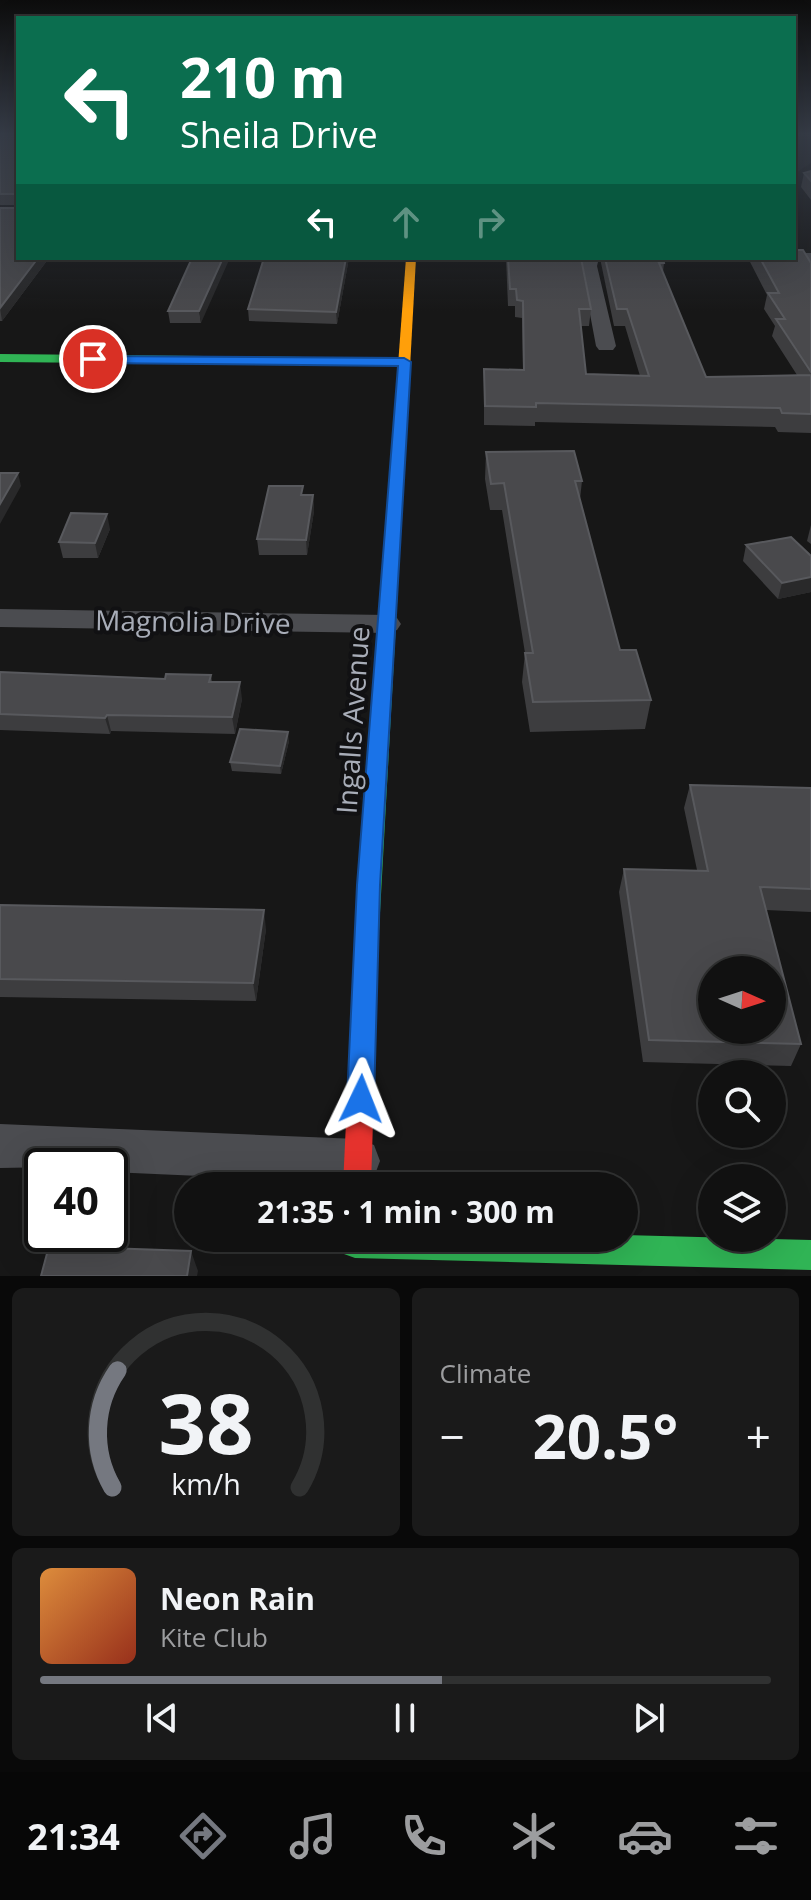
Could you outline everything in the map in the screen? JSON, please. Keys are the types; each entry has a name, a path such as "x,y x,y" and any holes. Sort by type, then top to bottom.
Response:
{"street":[{"name":"Ingalls Avenue","path":"358,1172 369,885 411,260"},
{"path":"590,260 589,266 606,346"},
{"path":"0,358 404,362"},
{"name":"Magnolia Drive","path":"0,618 387,624"},
{"path":"0,1146 345,1172"},
{"path":"638,1249 811,1255"},
{"path":"354,1265 355,1252"}],"building":[{"path":"0,208 16,208 16,260 36,260 0,308"},
{"path":"796,250 803,250 811,263 811,372 776,319 785,319 768,293 779,293 761,260 796,260"},
{"path":"191,260 222,260 199,311 168,311"},
{"path":"263,260 346,260 336,312 248,309"},
{"path":"508,260 581,260 591,309 579,309 586,374 649,376 627,309 617,309 605,260 663,260 664,263 659,263 706,377 811,375 811,414 782,413 780,408 536,403 536,407 485,406 484,369 524,370 523,301 517,300 516,289 510,289"},
{"path":"574,451 582,481 575,481 620,650 636,650 651,700 533,702 525,653 533,653 504,483 491,484 486,452"},
{"path":"0,473 18,473 0,504"},
{"path":"269,486 303,486 301,495 313,495 306,540 257,539"},
{"path":"71,513 107,514 95,543 59,542"},
{"path":"791,537 811,556 811,577 782,583 746,545"},
{"path":"0,672 165,679 166,674 211,675 209,682 240,682 232,717 107,715 105,718 0,714"},
{"path":"240,729 288,732 280,766 230,762"},
{"path":"690,785 811,788 811,889 760,887 778,956 698,956 698,1041 649,1040 624,869 708,871"},
{"path":"0,905 264,910 253,983 0,979"},
{"path":"786,987 801,1044 786,1044"},
{"path":"128,1249 191,1252 187,1276 41,1276 47,1252 128,1252"}],"traffic: fast":[{"path":"0,358 404,362"},
{"path":"367,931 398,459"},
{"path":"638,1250 811,1255"}],"traffic: slow":[{"path":"398,459 411,260"}],"traffic: jam":[{"path":"358,1172 367,931"}],"route":[{"path":"93,359 404,362 369,885 361,1099"}]}
